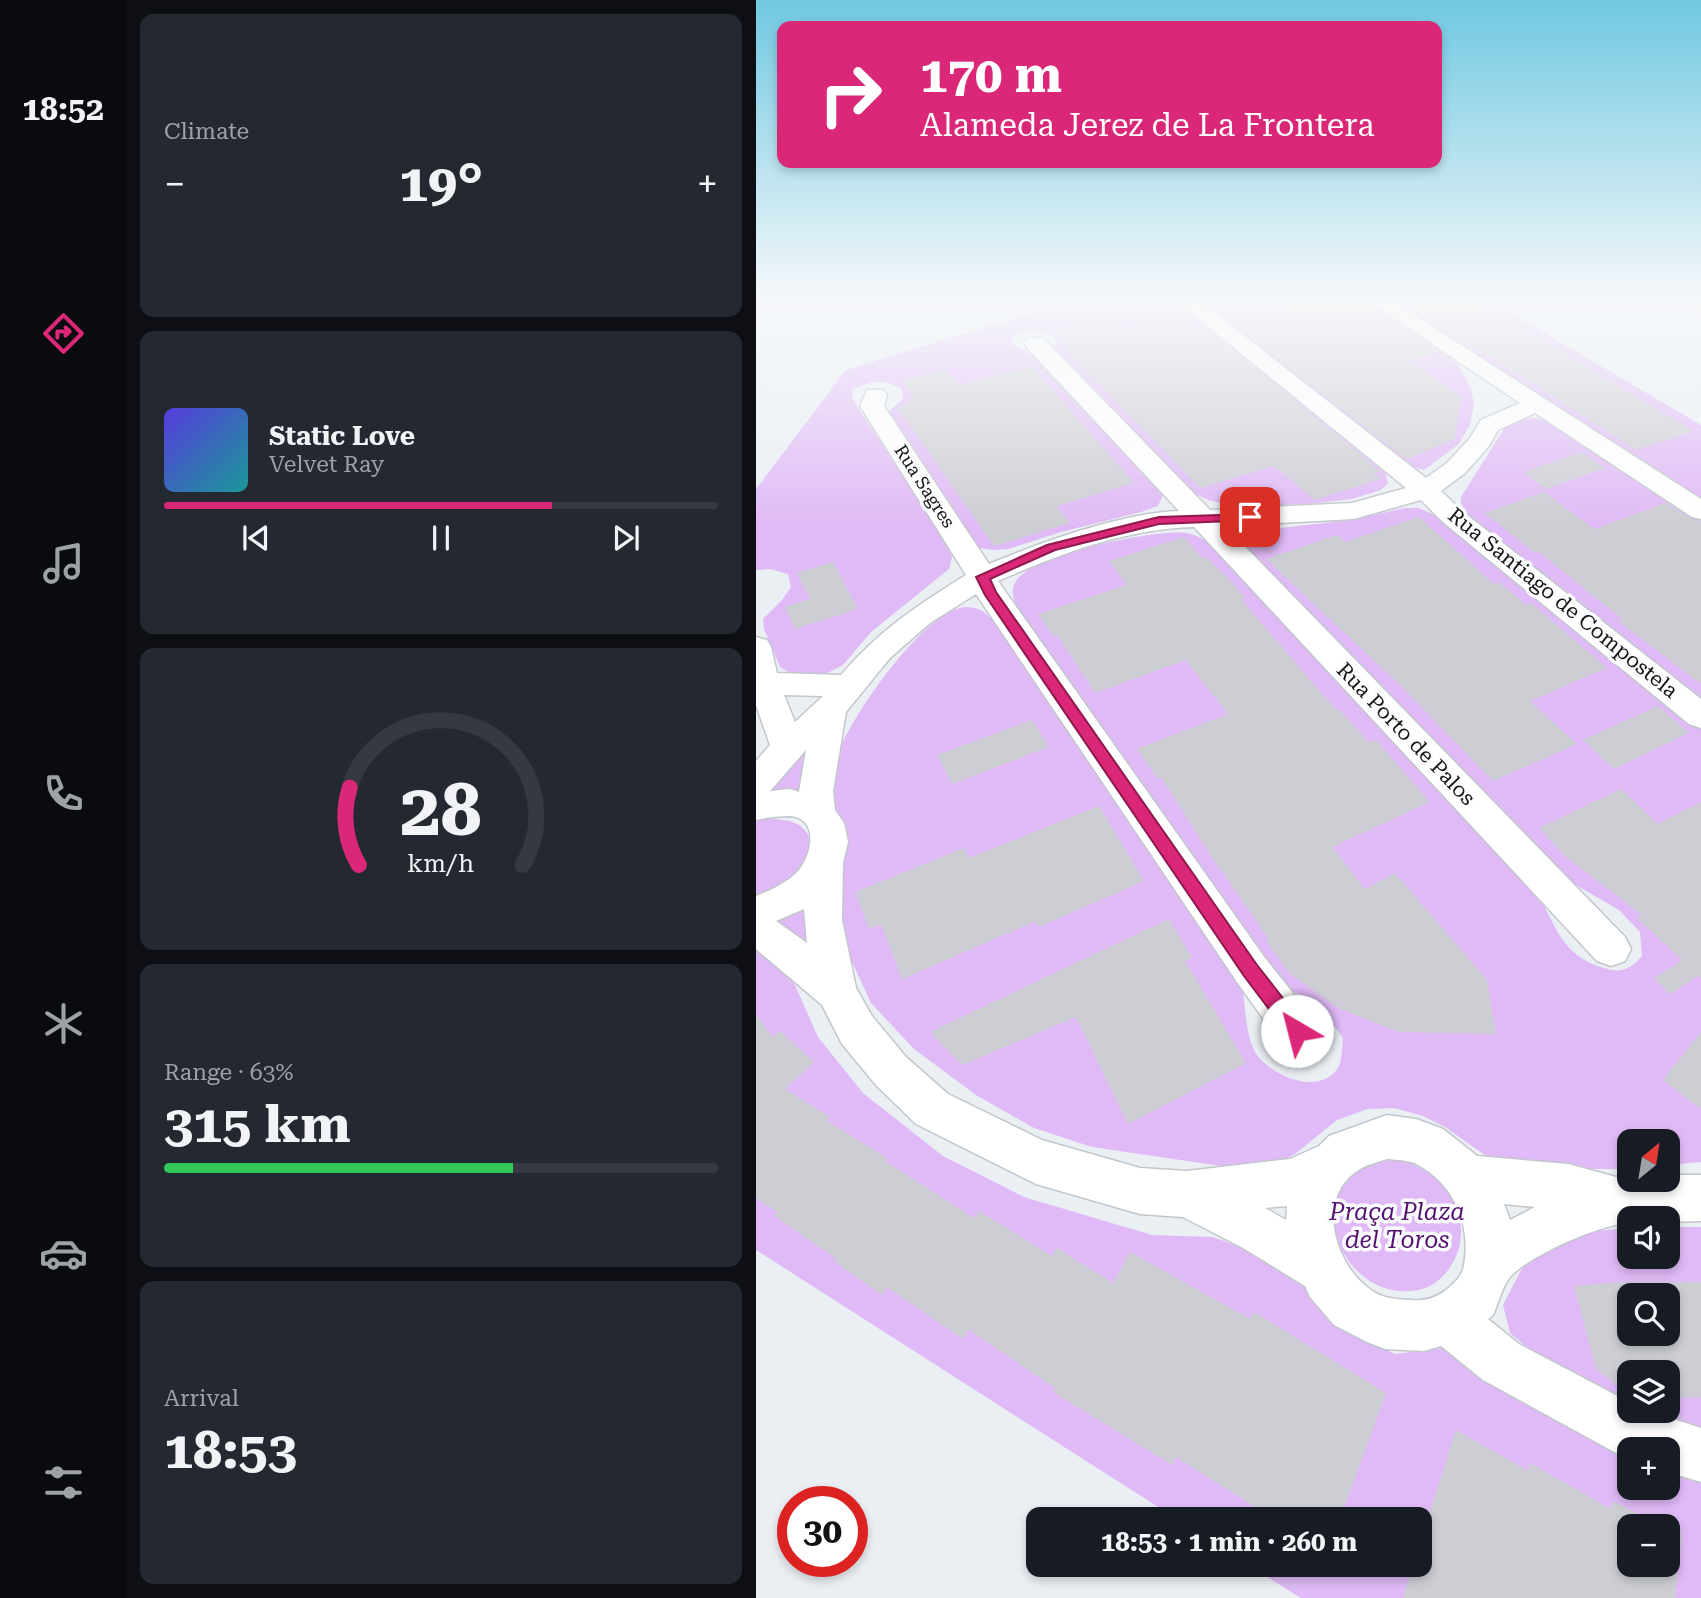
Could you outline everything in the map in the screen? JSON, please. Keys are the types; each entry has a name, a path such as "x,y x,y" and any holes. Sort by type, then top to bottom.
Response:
{"street":[{"name":"Rua Porto de Palos","path":"1066,377 1611,948"},
{"name":"Rua Santiago de Compostela","path":"1280,377 1401,474 1426,490 1453,517 1701,716"},
{"path":"1495,377 1701,511"},
{"path":"756,784 788,747 839,698 878,651 920,616 983,577 1051,548 1159,520 1354,511 1426,490 1456,468 1480,441 1485,409 1493,387 1509,386"},
{"name":"Rua Sagres","path":"875,395 872,406 983,577 990,593 1227,936 1297,1031"},
{"path":"1485,409 1537,404"},
{"path":"756,647 764,684 788,747"},
{"path":"764,684 839,698"},
{"path":"818,814 816,791 839,698"},
{"path":"756,806 787,803 804,807 818,814 827,824 831,836 831,850 815,880 780,905 756,912"},
{"path":"825,865 823,920 836,992 857,1030 891,1071 932,1108 1036,1161 1140,1191 1187,1195 1293,1182 1328,1165 1345,1150 1365,1141 1387,1137 1409,1139 1432,1147 1452,1161 1469,1178 1489,1218 1492,1240 1490,1261 1475,1295 1447,1318 1425,1326 1400,1326 1375,1320 1352,1307 1334,1289 1319,1267 1310,1239 1309,1212 1315,1186 1328,1165"},
{"path":"756,929 781,944 836,992"},
{"path":"1469,1178 1568,1187 1616,1200 1701,1198"},
{"path":"1187,1195 1260,1231 1319,1267"},
{"path":"1490,1261 1540,1229 1616,1200"},
{"path":"1447,1318 1501,1362 1569,1399 1637,1435 1701,1455"}],"green space":[{"path":"841,377 1054,377 1163,495 1158,506 1141,512 1061,532 1008,549 978,548 887,413 903,399 902,389 883,382 852,390 853,400 947,544 952,557 949,569 871,632 843,665 820,677 801,680 780,667 764,629 763,619 791,587 788,574 770,569 756,570 756,489"},
{"path":"1080,377 1273,377 1374,458 1385,472 1388,483 1381,490 1352,499 1307,504 1237,507 1208,500 1193,493"},
{"path":"1291,377 1465,377 1471,388 1474,404 1470,425 1459,444 1424,470 1400,464"},
{"path":"1507,377 1619,377 1701,425 1701,502"},
{"path":"1518,419 1546,420 1701,517 1701,704 1472,524 1461,503 1461,497 1507,424"},
{"path":"1405,508 1419,508 1441,518 1701,726 1701,1162 1680,1164 1680,1129 1617,1129 1617,1169 1531,1169 1499,1165 1445,1127 1423,1116 1394,1108 1368,1109 1337,1120 1295,1154 1275,1164 1228,1167 1092,1147 1034,1128 976,1095 914,1049 871,1003 839,934 839,870 848,841 845,825 829,800 838,753 858,715 892,666 931,625 950,612 967,607 982,611 1002,629 1242,982 1248,1032 1259,1058 1281,1074 1307,1082 1320,1081 1331,1076 1339,1066 1343,1038 1318,1004 1275,982 1263,968 1019,611 1015,601 1014,585 1023,574 1041,564 1093,546 1171,533 1200,537 1220,550 1535,889 1561,938 1578,956 1604,968 1621,970 1634,964 1642,956 1640,932 1619,910 1559,875 1242,546 1254,534 1272,529 1351,520"},
{"path":"817,732 800,797 766,792"},
{"path":"765,819 797,824 809,837 810,853 803,870 791,883 756,898 756,821"},
{"path":"803,907 812,952 770,918"},
{"path":"756,946 775,961 795,985 818,1037 863,1093 943,1156 1024,1197 1152,1235 1213,1237 1279,1261 1347,1329 1395,1354 1451,1347 1498,1383 1617,1451 1617,1500 1680,1500 1680,1473 1701,1478 1701,1598 1301,1598 1267,1577 1432,1577 1432,1507 1158,1507 756,1250"},
{"name":"Praça Plaza del Toros","path":"1401,1160 1430,1173 1449,1192 1456,1205 1461,1233 1459,1247 1446,1273 1423,1289 1409,1291 1379,1286 1362,1275 1348,1260 1338,1241 1334,1221 1335,1201 1343,1183 1359,1168 1374,1162"},
{"path":"1680,1227 1701,1227 1701,1430 1679,1423 1680,1360 1617,1360 1617,1401 1561,1376 1510,1333 1503,1305 1532,1249 1582,1232 1617,1229 1617,1269 1680,1269"}],"building":[{"path":"919,377 951,377 958,385 993,377 1040,377 1134,483 1057,506 1070,523 994,546 898,408 910,404 907,400 915,398 902,381"},
{"path":"1093,377 1265,377 1380,471 1374,473 1381,479 1315,500 1274,466 1200,488"},
{"path":"1301,377 1431,377 1461,397 1455,439 1407,459"},
{"path":"1522,377 1602,377 1693,431 1636,450"},
{"path":"1582,452 1605,468 1546,489 1523,472"},
{"path":"1544,492 1594,529 1666,503 1691,519 1701,521 1701,684 1618,621 1622,619 1539,552 1535,553 1485,513"},
{"path":"1419,517 1494,584 1499,582 1526,605 1531,603 1607,668 1530,701 1577,744 1493,781 1402,687 1266,559 1337,535 1345,542"},
{"path":"1184,537 1202,558 1206,557 1227,577 1245,598 1241,599 1336,710 1339,709 1369,743 1376,740 1430,802 1332,847 1365,889 1395,873 1487,980 1496,1034 1399,1032 1340,1009 1290,974 1161,777 1157,778 1137,749 1228,714 1186,660 1095,693 1057,635 1053,636 1038,614 1127,585 1109,561"},
{"path":"833,562 858,609 795,629 785,607 810,599 797,573"},
{"path":"1658,706 1689,733 1614,769 1583,740"},
{"path":"1032,720 1049,747 952,784 937,755"},
{"path":"1621,789 1658,824 1701,802 1701,979 1698,976 1670,994 1654,978 1682,960 1637,918 1642,915 1565,856 1539,828"},
{"path":"1099,806 1144,881 1039,927 1036,921 902,979 881,924 869,929 855,892 964,848 969,858"},
{"path":"1169,919 1192,958 1185,961 1246,1063 1128,1124 1076,1017 962,1065 930,1032"},
{"path":"756,1014 772,1037 780,1031 814,1062 785,1089 830,1117 827,1121 887,1158 885,1161 974,1218 979,1211 1052,1256 1057,1248 1113,1283 1130,1252 1250,1319 1254,1312 1386,1393 1344,1507 1255,1507 1176,1457 1172,1465 1053,1392 1055,1388 969,1330 963,1339 887,1287 882,1295 835,1262 837,1259 774,1216 777,1212 756,1198"},
{"path":"1701,1032 1701,1109 1663,1080"},
{"path":"1620,1282 1701,1282 1701,1397 1680,1398 1680,1360 1617,1360 1617,1386 1596,1369 1574,1286"},
{"path":"1456,1430 1528,1471 1530,1463 1611,1509 1612,1501 1639,1514 1617,1514 1617,1577 1677,1577 1675,1598 1403,1598 1409,1577 1432,1577 1431,1507"}],"route":[{"path":"1250,517 1159,520 1051,548 983,577 990,593 1251,971 1297,1031"}]}
